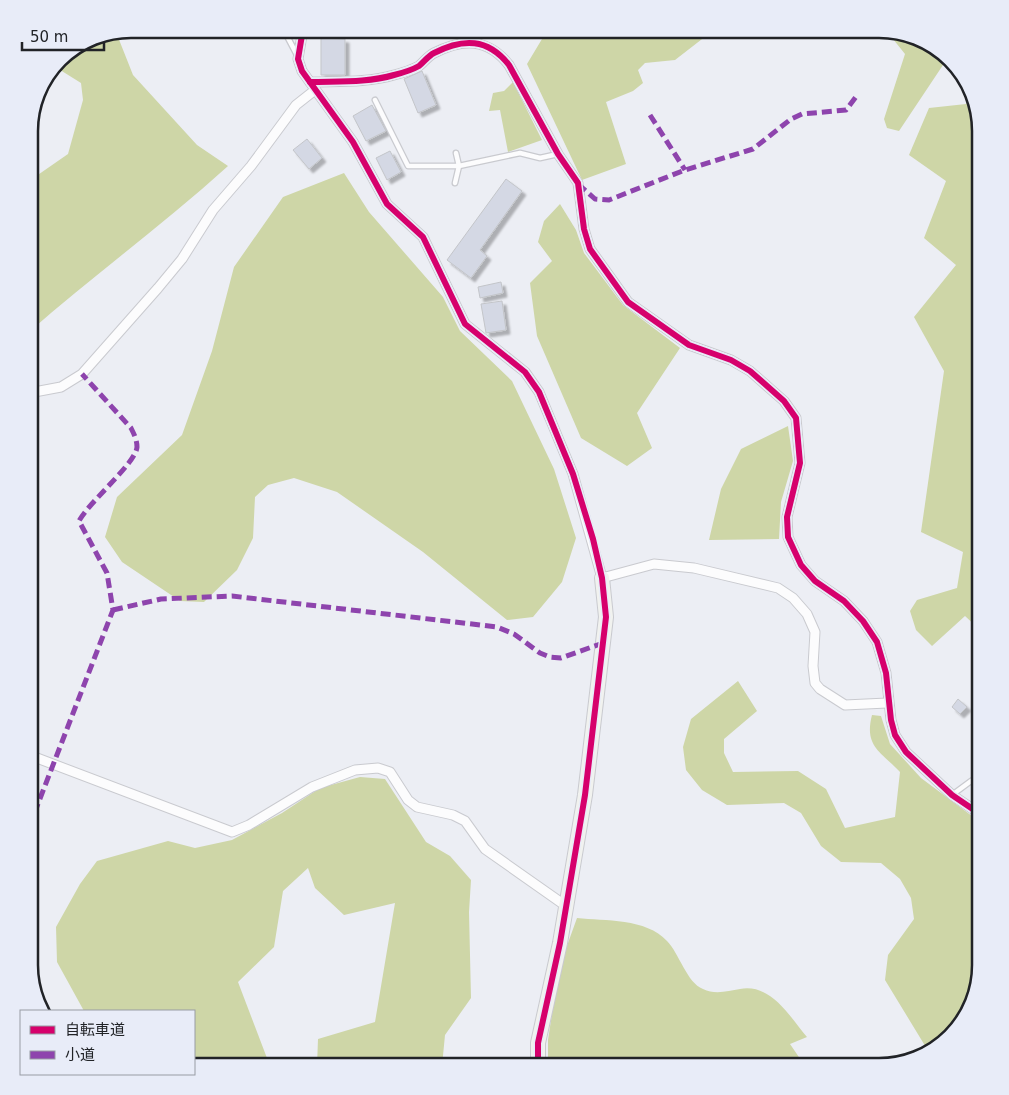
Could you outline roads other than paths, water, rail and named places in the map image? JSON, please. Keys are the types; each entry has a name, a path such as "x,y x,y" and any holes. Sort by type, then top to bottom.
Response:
{"street":[{"path":"302,38 298,59 302,71 352,142 387,204 423,237 465,324 525,372 539,392 573,474 602,578 606,617 586,795 538,1043 538,1058"},
{"path":"38,391 61,387 82,374 182,259 212,210 251,166 312,86 372,80 395,75 418,66 434,54 467,38"},
{"path":"477,38 499,52 508,64 558,154 578,183 584,229 590,250 628,302 689,346 731,360 750,371 784,401 796,418 800,463 787,517 788,537 801,565 815,580 844,601 863,621 877,642 886,673 887,703 895,735 906,752 952,795 972,809"},
{"path":"602,578 654,564 672,565 778,588 793,598 807,614 815,632 814,684 845,705 887,703"},
{"path":"38,758 232,832 249,825 312,786 355,770 378,768 390,772 408,800 417,807 453,815 464,821 486,849 566,906"}],"lane":[{"path":"288,38 298,59"},
{"path":"375,100 408,166 459,166 520,153 540,158 558,154"},
{"path":"455,183 459,166 456,153"},
{"path":"952,795 972,780"}]}
